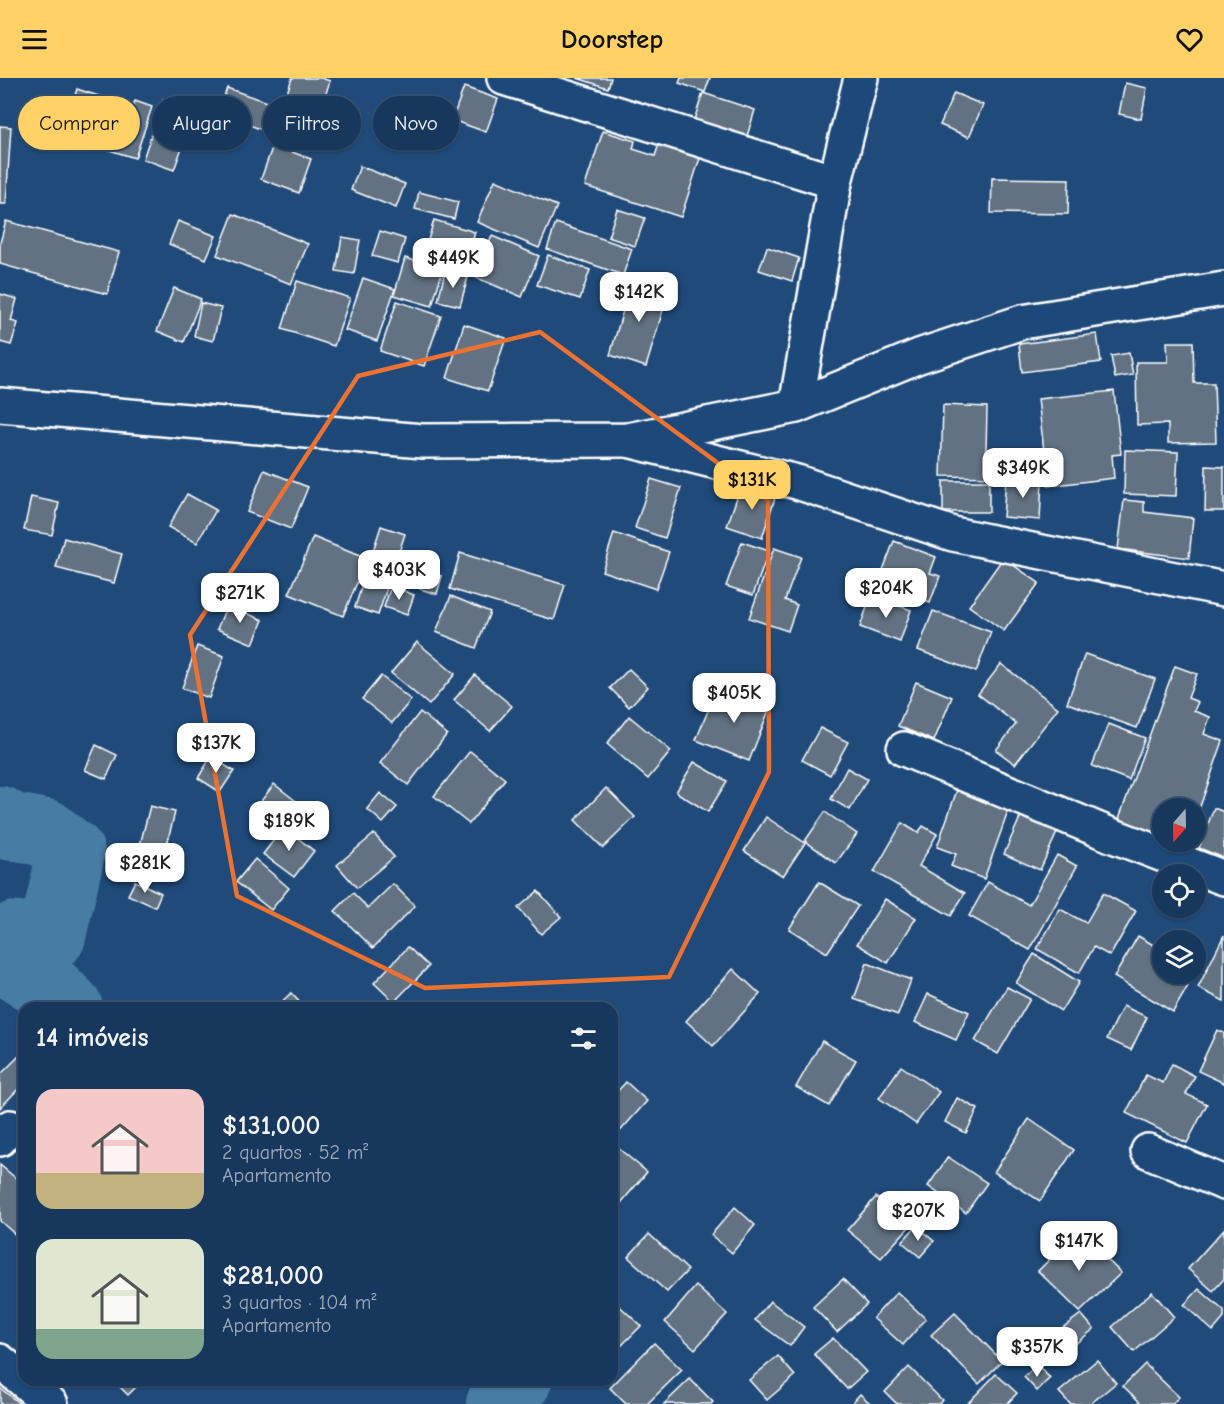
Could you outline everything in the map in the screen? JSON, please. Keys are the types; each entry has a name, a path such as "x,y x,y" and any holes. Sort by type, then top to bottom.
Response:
{"street":[{"path":"504,78 835,182"},
{"path":"796,406 835,182 861,78"},
{"path":"0,405 423,441 628,440 796,406 919,356 1022,322 1224,289"},
{"path":"628,440 797,482 953,534 1224,589"},
{"path":"904,749 1111,835 1224,878"},
{"path":"1148,1151 1224,1183"},
{"path":"0,1361 18,1376"},
{"path":"30,1386 51,1404"}],"highlighted area":[{"path":"540,332 768,500 769,772 669,977 425,988 237,896 190,635 358,376"}],"building":[{"path":"292,78 321,78 330,81 325,96 286,96"},
{"path":"577,78 611,78 608,88"},
{"path":"681,78 710,78 705,92 679,83"},
{"path":"1125,83 1147,88 1141,119 1119,114"},
{"path":"464,87 498,99 486,132 459,122 459,101"},
{"path":"227,88 250,96 224,96"},
{"path":"77,89 99,96 75,96"},
{"path":"703,93 755,110 747,136 694,120"},
{"path":"954,93 983,105 969,137 940,125"},
{"path":"251,96 263,101 263,130 251,126"},
{"path":"140,103 152,107 140,143"},
{"path":"0,126 11,127 6,204 0,204"},
{"path":"603,131 635,141 633,149 655,156 661,138 702,152 681,217 585,186"},
{"path":"152,132 152,150 181,150 174,170 143,159"},
{"path":"110,150 138,150 135,158"},
{"path":"271,150 287,150 311,159 299,193 261,179"},
{"path":"360,166 405,184 396,208 351,190"},
{"path":"992,178 1069,179 1068,214 991,213"},
{"path":"495,180 557,206 539,248 477,222"},
{"path":"419,192 458,202 454,219 415,209"},
{"path":"617,209 645,218 635,246 608,237"},
{"path":"233,214 308,244 291,284 217,255"},
{"path":"434,220 475,232 464,270 423,257"},
{"path":"6,221 119,252 107,294 0,264 0,243"},
{"path":"178,221 216,236 206,259 169,244"},
{"path":"556,223 632,249 623,275 547,249"},
{"path":"380,231 405,239 398,263 372,256"},
{"path":"492,236 539,256 522,297 475,277"},
{"path":"342,237 360,240 354,274 336,271"},
{"path":"767,247 799,258 792,281 759,270"},
{"path":"548,255 590,270 580,299 537,285"},
{"path":"405,258 443,269 432,306 394,295"},
{"path":"445,271 468,277 460,306 438,301"},
{"path":"363,278 395,289 377,341 345,330"},
{"path":"632,280 669,290 646,367 610,355"},
{"path":"297,281 350,298 334,346 282,329"},
{"path":"174,288 201,299 184,342 157,331"},
{"path":"0,294 17,299 11,321 18,323 11,345 0,342"},
{"path":"397,301 441,316 424,366 380,351"},
{"path":"201,303 221,308 213,341 194,336"},
{"path":"464,324 506,338 488,391 447,378"},
{"path":"1097,334 1101,362 1022,372 1019,344"},
{"path":"1167,342 1193,342 1194,383 1214,383 1216,442 1168,443 1168,424 1137,425 1136,362 1168,362"},
{"path":"1129,353 1133,375 1115,378 1111,356"},
{"path":"1114,391 1121,454 1112,455 1114,478 1048,486 1038,399"},
{"path":"943,405 987,407 986,452 997,453 996,477 941,476"},
{"path":"1125,450 1178,452 1176,496 1124,494"},
{"path":"1206,466 1224,467 1224,511 1205,511"},
{"path":"264,470 308,487 291,529 247,512"},
{"path":"651,479 681,488 665,538 635,528"},
{"path":"1006,479 1042,481 1040,520 1003,517"},
{"path":"943,481 989,481 989,512 943,512"},
{"path":"742,483 776,495 762,538 727,526"},
{"path":"187,494 216,510 197,543 168,527"},
{"path":"31,497 59,503 52,535 24,530"},
{"path":"1124,500 1144,502 1144,512 1193,518 1189,558 1118,549"},
{"path":"381,526 405,534 378,615 355,607"},
{"path":"614,533 669,552 656,589 602,571"},
{"path":"313,537 367,559 343,616 289,594"},
{"path":"64,538 122,554 114,583 56,568"},
{"path":"894,541 936,557 930,573 940,576 930,603 878,583"},
{"path":"742,542 769,551 753,595 726,586"},
{"path":"774,548 801,557 785,600 797,605 788,631 749,618"},
{"path":"460,553 565,585 554,620 450,589"},
{"path":"1003,558 1039,583 1004,631 969,606"},
{"path":"426,571 442,576 437,594 420,589"},
{"path":"391,586 414,595 407,615 384,607"},
{"path":"451,596 490,612 476,648 436,632"},
{"path":"871,596 911,610 900,642 860,627"},
{"path":"227,605 263,620 253,644 217,629"},
{"path":"933,611 991,632 976,672 918,650"},
{"path":"417,642 455,674 429,705 391,673"},
{"path":"197,646 224,656 209,698 182,688"},
{"path":"1085,654 1155,679 1137,728 1067,703"},
{"path":"1001,664 1058,708 1015,764 996,750 1016,724 978,694"},
{"path":"1175,666 1197,674 1188,698 1198,702 1194,711 1210,717 1204,734 1223,741 1203,798 1152,798 1152,833 1118,821"},
{"path":"629,669 648,687 629,707 610,688"},
{"path":"475,675 512,706 490,731 454,700"},
{"path":"381,676 411,700 392,723 362,699"},
{"path":"916,682 952,697 934,741 898,726"},
{"path":"716,691 740,701 742,693 771,705 749,761 696,740"},
{"path":"420,712 447,734 408,785 380,763"},
{"path":"629,716 671,751 648,779 607,744"},
{"path":"1109,724 1145,738 1129,780 1092,766"},
{"path":"820,728 848,742 830,775 802,760"},
{"path":"96,745 117,755 106,779 85,770"},
{"path":"470,751 505,779 469,824 434,796"},
{"path":"211,757 234,771 220,792 198,778"},
{"path":"694,762 727,781 708,812 676,792"},
{"path":"847,768 867,779 850,810 831,799"},
{"path":"274,784 309,811 292,832 258,805"},
{"path":"606,788 635,817 603,848 575,820"},
{"path":"957,790 1009,809 984,879 951,866 956,854 937,847"},
{"path":"380,793 397,807 383,823 367,809"},
{"path":"150,806 175,812 159,875 134,868"},
{"path":"1214,808 1224,812 1224,858 1206,851 1206,829"},
{"path":"1023,811 1059,828 1040,870 1004,854"},
{"path":"825,812 857,834 836,863 805,841"},
{"path":"766,817 805,843 783,876 744,851"},
{"path":"902,823 918,833 923,826 937,834 919,866 965,893 951,916 874,872"},
{"path":"284,827 314,851 294,877 263,854"},
{"path":"374,834 394,857 357,888 337,865"},
{"path":"1057,855 1077,866 1030,950 969,916 988,882 1029,905"},
{"path":"255,859 289,888 271,910 236,882"},
{"path":"135,881 161,893 155,907 128,895"},
{"path":"819,882 858,906 827,953 789,929"},
{"path":"393,884 415,906 373,948 335,911 353,893 368,908"},
{"path":"538,891 561,917 541,934 518,908"},
{"path":"1103,893 1136,911 1110,956 1094,947 1079,973 1037,949 1060,909 1086,923"},
{"path":"885,899 916,918 888,963 857,944"},
{"path":"1224,935 1224,1001 1198,988 1200,984 1206,984 1206,972"},
{"path":"1138,936 1152,944 1152,984 1189,984 1173,1012 1114,977"},
{"path":"408,947 429,966 394,1002 374,983"},
{"path":"1034,954 1079,982 1061,1011 1016,983"},
{"path":"867,963 911,980 898,1015 854,999"},
{"path":"733,969 760,994 713,1046 686,1021"},
{"path":"1007,987 1030,999 998,1054 975,1041"},
{"path":"291,993 299,1002 281,1002"},
{"path":"928,994 969,1012 956,1040 915,1022"},
{"path":"1123,1006 1147,1017 1131,1050 1107,1039"},
{"path":"1217,1030 1224,1033 1224,1083 1198,1071"},
{"path":"822,1041 856,1060 829,1106 796,1087"},
{"path":"18,1057 18,1089 0,1108 0,1075"},
{"path":"1172,1064 1195,1076 1186,1094 1207,1104 1187,1143 1126,1113 1146,1075 1163,1083"},
{"path":"901,1066 939,1092 916,1124 879,1098"},
{"path":"626,1082 647,1101 618,1134 618,1091"},
{"path":"957,1098 978,1109 966,1133 945,1122"},
{"path":"1029,1119 1074,1150 1040,1201 994,1172"},
{"path":"618,1148 647,1172 621,1203 618,1200"},
{"path":"948,1157 987,1183 966,1213 928,1186"},
{"path":"0,1165 18,1180 18,1237 0,1221"},
{"path":"876,1197 910,1226 881,1258 847,1230"},
{"path":"735,1207 755,1225 732,1253 711,1235"},
{"path":"916,1226 934,1241 920,1257 902,1242"},
{"path":"1224,1229 1224,1279 1213,1291 1188,1269"},
{"path":"1078,1231 1121,1273 1080,1312 1038,1271"},
{"path":"649,1234 688,1270 667,1292 628,1257"},
{"path":"843,1279 867,1304 837,1332 813,1307"},
{"path":"696,1286 727,1314 695,1349 665,1322"},
{"path":"1199,1289 1224,1311 1224,1318 1213,1331 1184,1305"},
{"path":"897,1292 926,1319 903,1345 873,1318"},
{"path":"1152,1292 1174,1317 1134,1352 1112,1327"},
{"path":"770,1301 804,1327 790,1346 755,1320"},
{"path":"618,1305 641,1326 618,1347"},
{"path":"955,1313 1002,1361 979,1384 931,1335"},
{"path":"1081,1314 1094,1329 1070,1348 1057,1332"},
{"path":"833,1338 866,1372 847,1389 814,1354"},
{"path":"654,1343 682,1370 647,1404 626,1404 610,1388 618,1386 618,1380"},
{"path":"778,1356 795,1376 767,1400 749,1380"},
{"path":"1097,1360 1116,1383 1090,1404 1070,1404 1059,1392"},
{"path":"1145,1364 1179,1397 1172,1404 1142,1404 1123,1386"},
{"path":"1037,1365 1050,1378 1037,1391 1024,1377"},
{"path":"909,1367 942,1400 939,1404 897,1404 885,1392"},
{"path":"996,1374 1017,1393 1007,1404 967,1404"},
{"path":"690,1379 713,1402 711,1404 664,1404"},
{"path":"119,1386 137,1386 128,1395"},
{"path":"0,1388 20,1404 0,1404"},
{"path":"860,1394 871,1404 851,1404"}],"waterway":[{"path":"0,820 8,826 46,833 71,853 52,936 16,935 0,952"},
{"path":"0,958 50,989 63,1002"},
{"path":"500,1404 514,1386"}]}
